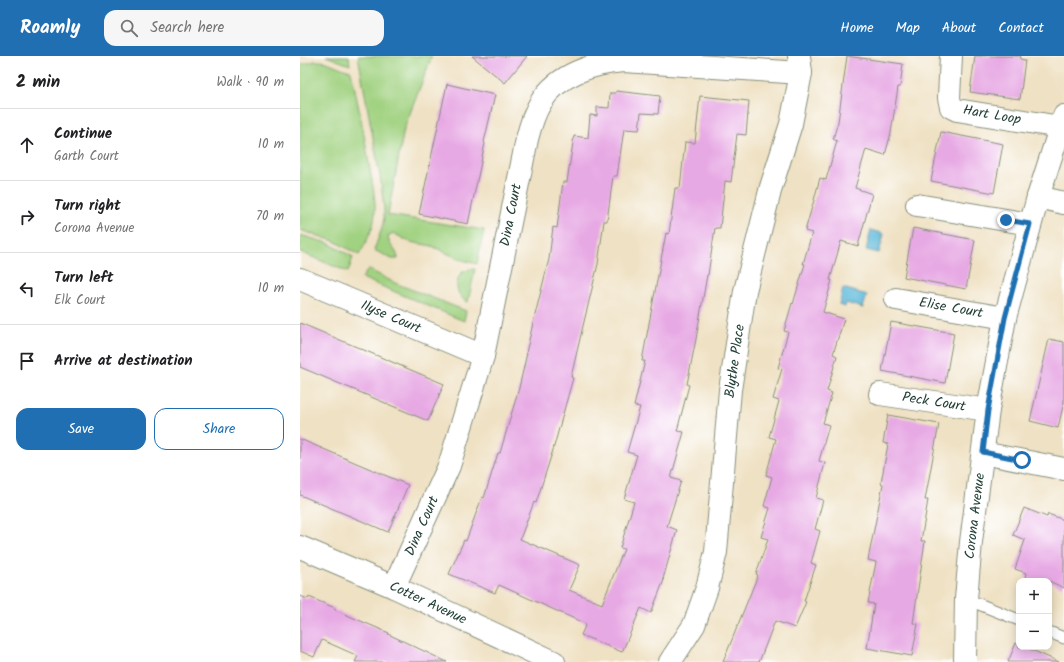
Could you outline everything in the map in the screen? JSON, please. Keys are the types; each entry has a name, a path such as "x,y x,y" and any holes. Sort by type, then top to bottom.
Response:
{"street":[{"name":"Hart Loop","path":"951,56 949,98 951,107 957,110 1062,122"},
{"name":"Dina Court","path":"394,587 449,466 483,356 526,139 541,102 553,88 570,76 591,66 609,62 624,61 800,65"},
{"name":"Blythe Place","path":"670,662 694,626 707,588 716,552 730,390 745,291 771,187 791,124 800,65"},
{"name":"Corona Avenue","path":"965,662 966,599 972,535 988,410 1005,318 1030,224 1062,122"},
{"path":"1038,197 1064,203"},
{"path":"917,205 1030,224"},
{"name":"Ilyse Court","path":"300,279 483,356"},
{"name":"Elise Court","path":"896,299 1005,318"},
{"name":"Peck Court","path":"880,394 988,410"},
{"path":"983,452 1064,469"},
{"name":"Cotter Avenue","path":"300,547 394,587 554,662"}],"lane":[{"path":"966,599 1016,619"},
{"path":"1052,633 1064,638"}],"green space":[{"path":"326,56 349,56 350,65"},
{"path":"358,56 432,56 404,129 388,215 484,230 477,264 459,259 432,246 410,242 393,233 388,236 388,239 398,256 398,259 392,259 374,250 382,228 384,208 380,176"},
{"path":"315,61 329,63 351,71 366,145 375,202 373,225 368,239 359,255 334,241 300,230 300,65"},
{"path":"300,235 328,243 353,257 348,272 300,252"},
{"path":"368,269 395,283 466,311 464,321 362,278"},
{"path":"470,269 475,269 468,302 459,294 457,290 457,281 461,273"}],"water":[{"path":"871,230 884,234 879,253 866,250"},
{"path":"843,288 867,295 863,308 846,303 845,307 839,305"}],"building":[{"path":"472,56 527,56 505,83"},
{"path":"847,56 903,64 891,133 885,155 866,149 855,188 872,194 858,246 841,241 823,312 844,319 833,354 837,356 827,391 832,393 823,423 829,425 819,461 825,463 816,498 823,500 815,529 820,531 811,563 816,565 804,601 806,602 795,628 775,621 759,662 723,662 758,575 756,574 768,539 761,537 770,508 764,506 772,477 766,475 776,439 769,437 779,401 773,399 782,369 778,368 788,332 784,331 805,264 803,264 812,233 805,231 820,178 826,180 837,141 833,139 838,122"},
{"path":"975,56 1021,56 1020,59 1025,60 1020,99 970,92"},
{"path":"447,84 495,95 468,224 419,214"},
{"path":"616,91 660,96 658,114 641,113 639,130 624,129 617,176 613,176 607,221 604,221 598,264 571,377 573,378 553,450 536,503 534,502 520,539 580,565 569,590 602,604 624,549 620,548 634,502 624,499 637,455 627,452 640,407 634,406 645,361 642,361 666,233 669,234 675,188 680,188 685,142 695,143 700,96 749,101 746,135 737,134 731,182 725,181 720,228 715,228 708,275 687,384 689,385 677,431 684,432 671,478 681,481 667,526 677,530 663,579 664,580 651,613 641,608 622,652 581,635 586,624 499,585 495,593 449,574 464,540 466,541 482,497 484,498 498,453 500,453 519,388 549,259 553,227 557,228 563,182 567,182 574,136 588,138 590,115 597,116 597,107 609,108 610,93 616,93"},
{"path":"941,132 1003,144 994,193 931,181"},
{"path":"913,228 975,240 966,289 904,277"},
{"path":"891,322 954,333 945,383 882,371"},
{"path":"300,323 444,384 428,421 300,367"},
{"path":"1049,339 1064,342 1064,402 1058,428 1030,421"},
{"path":"888,415 939,424 925,500 928,500 921,541 925,541 913,623 918,624 912,656 867,648 874,604 868,603 876,562 868,560 883,484 881,483 888,444 883,443"},
{"path":"300,439 408,485 388,532 300,495"},
{"path":"1024,508 1047,517 1048,514 1064,520 1064,588 1052,582 1052,578 1028,578 1025,577 1026,573 1015,569 1025,540 1013,535"},
{"path":"300,596 308,599 309,597 335,608 335,610 389,633 388,634 447,662 355,662 358,656 322,640 314,657 300,651"},
{"path":"1016,643 1016,650 1032,650 1059,662 1008,662"}],"route":[{"path":"1006,220 1030,224 1005,318 988,410 983,452 1022,460"}]}
